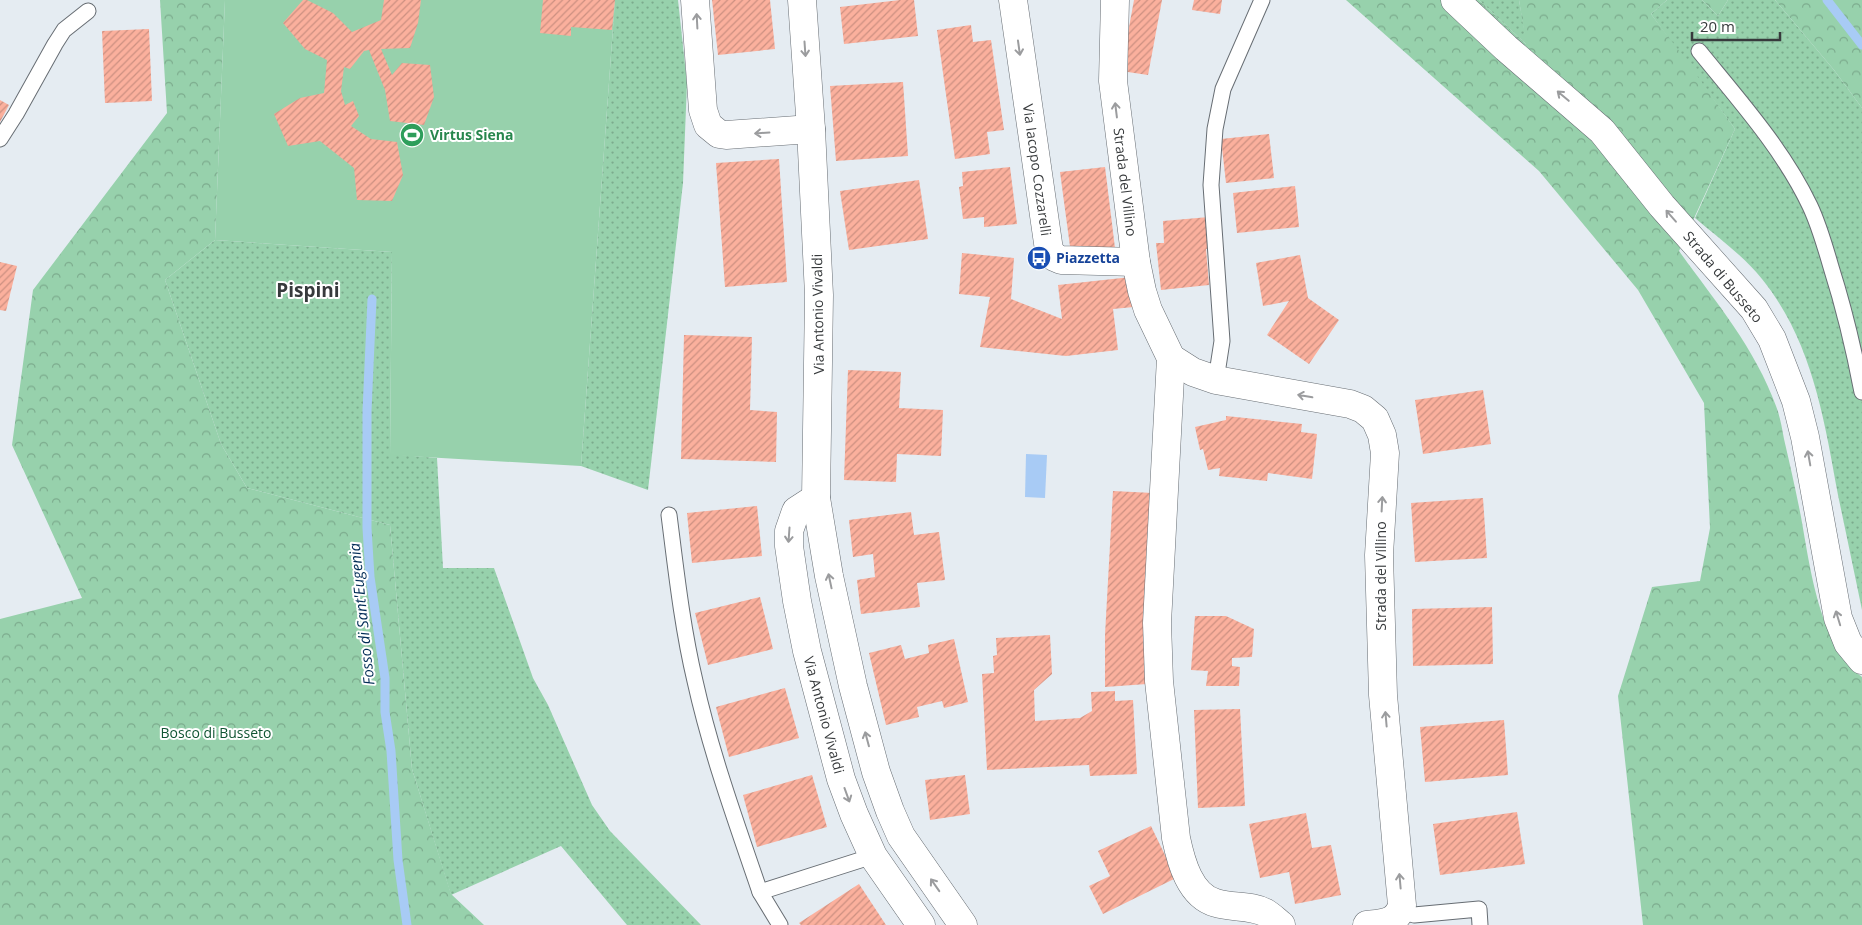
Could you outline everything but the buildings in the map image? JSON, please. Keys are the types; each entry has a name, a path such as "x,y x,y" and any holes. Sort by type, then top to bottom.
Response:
{"street":[{"path":"695,0 701,98 708,125 718,134 726,135 811,129"},
{"name":"Via Antonio Vivaldi","path":"802,0 811,129 818,294 816,498 829,576 853,686 876,772 901,836 962,925"},
{"name":"Via Iacopo Cozzarelli","path":"1013,0 1049,250 1054,257 1060,260 1136,262"},
{"name":"Strada del Villino","path":"1115,0 1113,81 1136,262 1148,310 1171,358 1157,623 1158,681 1176,838 1185,869 1200,895 1217,904 1264,912 1281,925"},
{"name":"Strada di Busseto","path":"1455,0 1506,48 1602,130 1662,206 1754,309 1772,339 1796,401 1805,437 1838,618 1848,643 1862,660"},
{"name":"Strada del Villino","path":"1171,358 1193,372 1216,380 1350,404 1363,409 1375,419 1382,435 1385,453 1379,555 1384,695 1402,905 1385,920"},
{"name":"Via Antonio Vivaldi","path":"816,498 796,511 789,531 789,546 797,601 807,651 840,779 854,814 873,856 921,925"}],"lane":[{"path":"1216,380 1222,341 1211,185 1215,129 1223,89 1262,0"},
{"path":"0,139 64,30 88,10"},
{"path":"1699,51 1778,152 1810,205 1822,236 1843,306 1854,346 1862,392"},
{"path":"669,515 681,606 695,681 719,771 760,892 780,925"},
{"path":"760,892 873,856"},
{"path":"1385,920 1414,915 1479,909 1480,925"}],"green space":[{"name":"Bosco di Busseto","path":"160,0 225,0 215,240 165,280 221,444 247,488 390,525 412,769 451,894 484,925 0,925 0,619 82,598 12,445 33,290 167,113"},
{"name":"Virtus Siena","path":"225,0 615,0 581,466 390,455 392,252 215,240"},
{"path":"615,0 678,0 687,83 683,183 648,490 581,466"},
{"path":"1346,0 1479,0 1526,44 1519,0 1667,0 1651,14 1735,129 1679,251 1746,345 1767,385 1781,422 1813,581 1826,625 1847,663 1862,677 1862,925 1643,925 1618,696 1652,587 1700,581 1710,528 1704,403 1638,290 1539,171"},
{"path":"1479,0 1519,0 1527,45"},
{"path":"1667,0 1702,0 1718,16 1728,0 1775,0 1834,70 1862,108 1862,610 1821,409 1814,381 1793,328 1779,303 1755,271 1695,218 1735,129 1651,14"},
{"path":"1702,0 1728,0 1718,16"},
{"path":"1775,0 1862,0 1862,108 1834,70"},
{"path":"215,240 392,252 390,454 437,458 443,568 494,568 533,678 548,705 592,805 610,831 701,925 627,925 561,846 451,895 412,769 390,525 247,488 221,444 165,280"}],"water":[{"path":"1026,454 1047,455 1045,498 1025,497"}],"waterway":[{"path":"1827,0 1862,45"},
{"name":"Fosso di Sant'Eugenia","path":"372,299 367,411 367,528 370,577 385,678 385,712 391,751 398,860 407,925"}],"place":[{"name":"Virtus Siena","path":"412,135"},
{"name":"Piazzetta","path":"1039,258"}],"district":[{"name":"Pispini","path":"308,290"}]}
